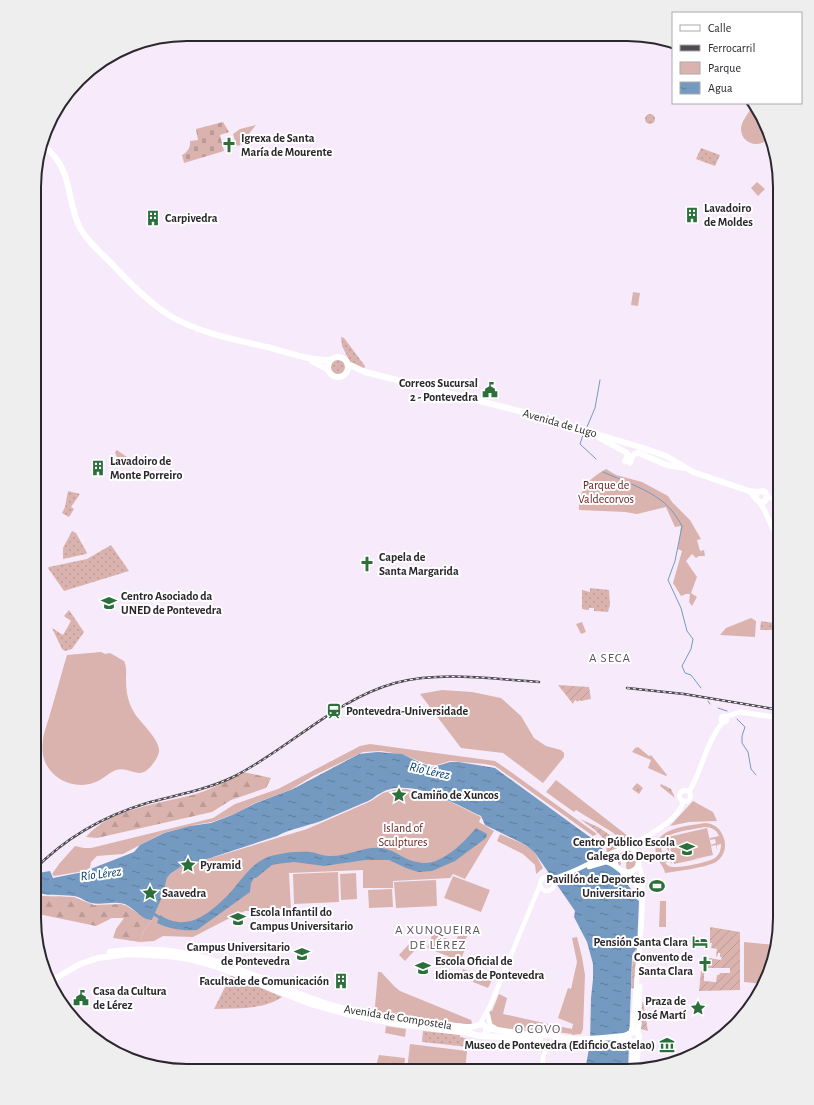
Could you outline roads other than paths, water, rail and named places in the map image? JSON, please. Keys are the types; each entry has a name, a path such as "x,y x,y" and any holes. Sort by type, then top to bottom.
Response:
{"highway":[{"path":"47,148 52,152 63,170 80,226 86,236 128,281 150,301 172,317 197,328 293,354 322,360 330,360 340,356 348,364 348,370 343,376 336,377 330,374 327,369 321,365 293,354"},
{"path":"327,369 330,360"},
{"name":"Avenida de Lugo","path":"348,364 365,372 523,412 655,452 705,476 756,494"},
{"name":"Avenida de Lugo","path":"346,373 365,372"},
{"path":"588,431 627,453 628,462 632,456 639,453 667,465 678,468 687,468"},
{"path":"760,491 764,492 766,500 757,500 756,494 760,491"},
{"name":"Avenida de Compostela","path":"54,978 79,962 107,952 128,950 168,951 216,961 299,995 351,1010 398,1019 465,1027 482,1026 541,1041"},
{"name":"Avenida de Compostela","path":"55,979 80,964 98,958 129,954 168,956 190,959 216,966 329,1010 372,1020 479,1035 541,1041"},
{"path":"482,1026 486,1032 479,1035 474,1030 482,1026"},
{"path":"638,1033 634,1031 624,1036 589,1041 579,1045 549,1044 545,1046 541,1041 546,1034 550,1037 589,1041 621,1040 632,1042 639,1037 638,1033"},
{"path":"630,1033 628,1039 632,1042 635,1064"},
{"path":"549,1044 551,1040 550,1037"},
{"path":"632,1042 632,1064"}],"main road":[{"path":"773,502 766,500 764,509 773,529"},
{"path":"482,1026 536,897 540,881 543,878 548,877 551,879 561,876 586,866 606,855 628,847 643,839 671,818 679,810 684,801 688,801 690,798 689,792 701,768 712,738 726,718 743,712 773,717"},
{"path":"684,801 680,798 680,794 684,790 689,792"},
{"path":"637,853 643,839"},
{"path":"628,847 637,853 639,859 638,864 642,874 638,1033"},
{"path":"616,866 615,859 619,850"},
{"path":"536,897 544,890 551,889 554,884 592,866 609,862 623,871 638,888 642,900"},
{"path":"623,871 632,871 638,864"},
{"path":"551,879 554,884"},
{"path":"540,885 544,890"},
{"path":"630,1033 633,1025 640,957"},
{"path":"482,1026 488,1015 490,1006"},
{"path":"488,1015 489,1022 493,1028 518,1034"},
{"path":"541,1041 544,1057"},
{"path":"543,1064 549,1044"}],"water":[{"name":"Río Lérez","path":"377,752 402,754 433,767 450,762 459,762 495,768 603,845 601,857 605,864 609,865 620,873 623,880 639,901 637,948 633,953 632,958 628,1064 586,1064 590,1043 593,964 587,942 574,917 575,911 535,853 526,845 485,825 481,816 429,793 408,788 389,789 368,801 320,821 198,862 188,862 170,874 167,878 162,897 152,920 144,918 124,904 95,904 69,895 41,893 41,872 50,871 53,878 83,872 134,852 140,845 164,833 190,826 211,823 232,815 256,803 293,789 359,754"},
{"path":"476,828 487,834 486,838 455,861 432,871 418,872 389,860 365,860 324,866 294,862 277,864 272,865 254,878 251,883 250,892 197,930 176,929 157,923 160,915 170,920 179,922 188,922 197,919 213,909 228,895 254,865 267,857 293,852 311,852 327,856 335,856 368,849 382,848 393,851 407,859 414,861 423,863 432,862 454,850"}],"waterway":[{"path":"587,427 595,408 600,380"},
{"path":"583,435 580,444 596,459"},
{"path":"603,472 641,488 655,496 671,509 682,526 675,561 668,580 681,608 687,631 693,639 691,649 682,666 685,673 691,675 701,688"},
{"path":"718,708 727,711"},
{"path":"737,719 745,727 742,736 742,743 748,752 751,769 756,775"},
{"path":"152,911 162,919"}],"railway":[{"path":"41,863 72,838 116,814 147,803 202,789 233,777 254,766 312,726 352,701 395,683 431,677 467,677 539,682"},
{"path":"627,688 684,694 773,709"}],"place":[{"name":"Igrexa de Santa María de Mourente","path":"229,145"},
{"name":"Lavadoiro de Moldes","path":"692,215"},
{"name":"Carpivedra","path":"153,218"},
{"name":"Correos Sucursal 2 - Pontevedra","path":"490,390"},
{"name":"Lavadoiro de Monte Porreiro","path":"98,468"},
{"name":"Capela de Santa Margarida","path":"367,564"},
{"name":"Centro Asociado da UNED de Pontevedra","path":"109,603"},
{"name":"Pontevedra-Universidade","path":"334,711"},
{"name":"Camiño de Xuncos","path":"399,795"},
{"name":"Centro Público Escola Galega do Deporte","path":"687,849"},
{"name":"Pyramid","path":"188,865"},
{"name":"Pavillón de Deportes Universitario","path":"657,886"},
{"name":"Saavedra","path":"150,893"},
{"name":"Escola Infantil do Campus Universitario","path":"238,919"},
{"name":"Pensión Santa Clara","path":"700,942"},
{"name":"Campus Universitario de Pontevedra","path":"302,954"},
{"name":"Convento de Santa Clara","path":"705,964"},
{"name":"Escola Oficial de Idiomas de Pontevedra","path":"423,968"},
{"name":"Facultade de Comunicación","path":"341,981"},
{"name":"Casa da Cultura de Lérez","path":"81,998"},
{"name":"Praza de José Martí","path":"698,1008"},
{"name":"Museo de Pontevedra (Edificio Castelao)","path":"667,1045"}],"district":[{"name":"A SECA","path":"610,657"},
{"name":"A XUNQUEIRA DE LÉREZ","path":"438,936"},
{"name":"O COVO","path":"538,1028"}],"park label":[{"name":"Parque de Valdecorvos","path":"606,492"},
{"name":"Island of Sculptures","path":"403,835"}]}
